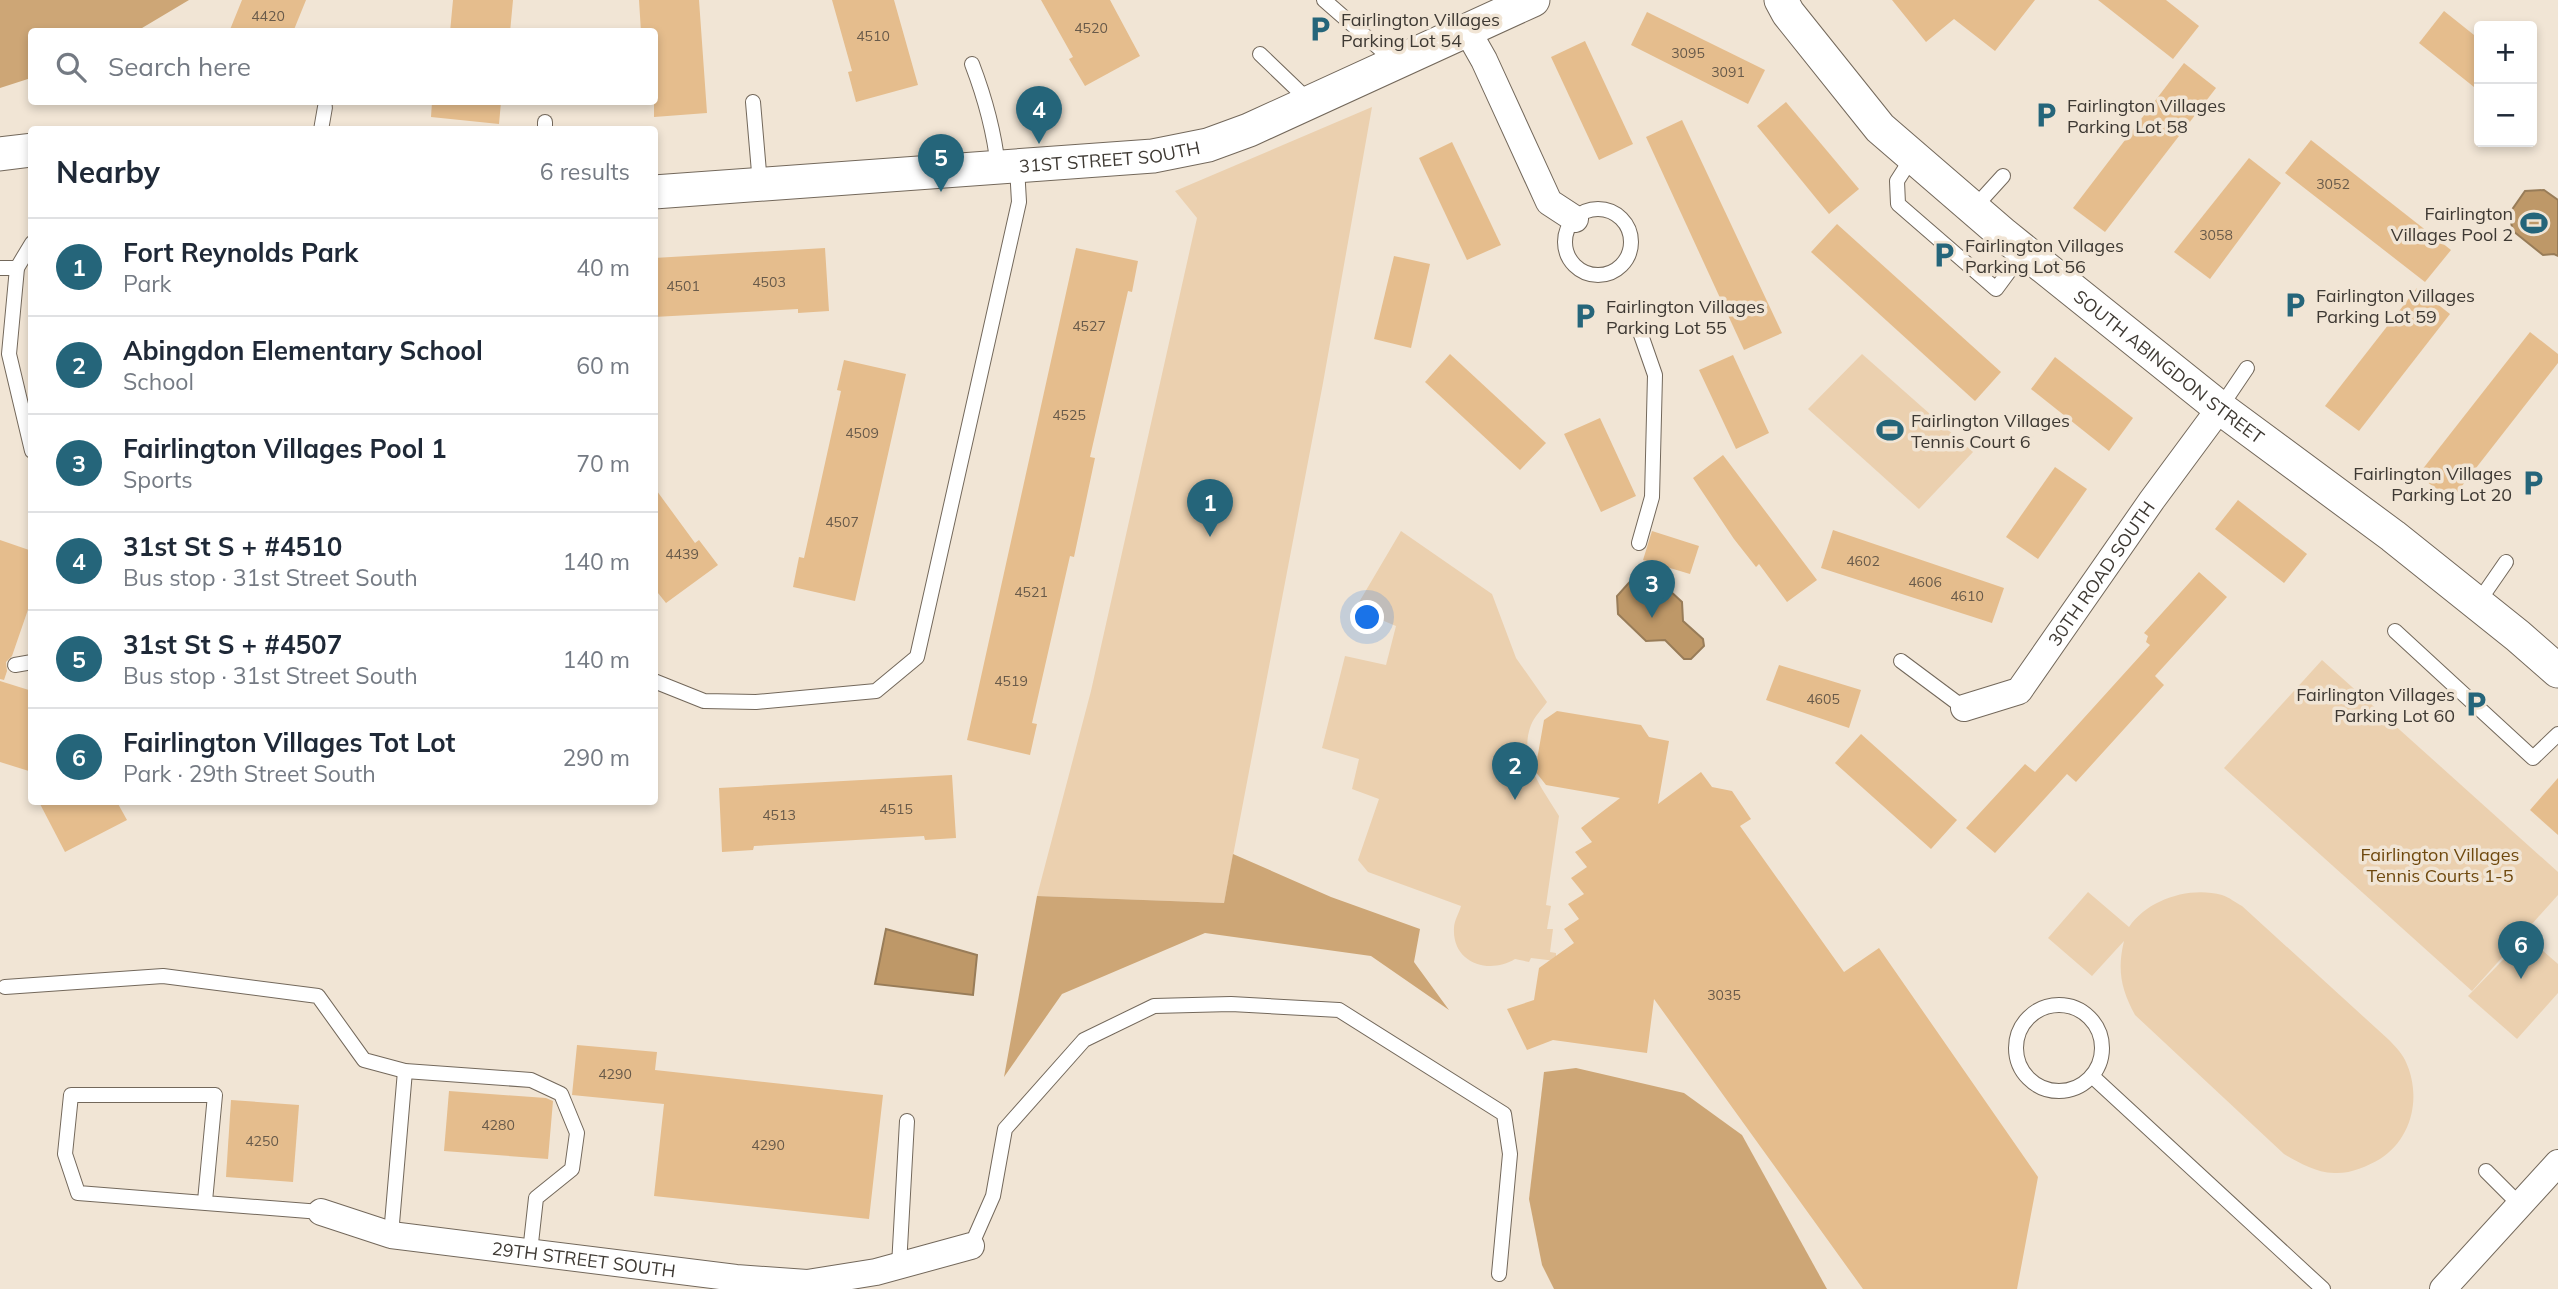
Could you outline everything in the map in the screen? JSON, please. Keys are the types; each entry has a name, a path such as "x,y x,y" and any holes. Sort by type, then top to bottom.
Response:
{"street":[{"name":"31ST STREET SOUTH","path":"658,192 1153,156 1208,145 1249,130 1533,0"},
{"name":"SOUTH ABINGDON STREET","path":"1781,0 1788,13 1880,128 1973,209 2220,408 2393,536 2558,671"},
{"path":"1467,30 1484,60 1549,202 1575,219"},
{"path":"0,154 28,150"},
{"name":"30TH ROAD SOUTH","path":"1964,708 2019,691 2152,500 2220,408"},
{"path":"2443,1289 2558,1163"},
{"name":"29TH STREET SOUTH","path":"321,1212 391,1235 530,1252 735,1284 807,1286 876,1272 971,1246"}],"lane":[{"path":"1324,0 1396,63"},
{"path":"1260,54 1310,102"},
{"path":"658,683 704,701 756,702 876,691 917,657 1019,202 972,64"},
{"path":"753,102 760,184"},
{"path":"322,126 325,107"},
{"path":"1913,156 1897,181 1898,204 1996,289 2024,251"},
{"path":"1973,209 2003,176"},
{"path":"1604,210 1622,220 1631,238 1627,259 1620,267 1611,273 1600,275 1579,269 1571,261 1565,243 1575,219 1583,213 1604,210"},
{"path":"28,250 17,268 9,354 28,434"},
{"path":"0,268 17,268"},
{"path":"1639,543 1652,497 1655,375 1640,332"},
{"path":"2220,408 2247,368"},
{"path":"2477,604 2506,562"},
{"path":"2395,631 2533,758 2558,734"},
{"path":"1901,662 1964,708"},
{"path":"15,665 28,663"},
{"path":"5,987 163,976 318,996 364,1060 405,1071 531,1080 561,1094 577,1133 572,1169 536,1198 530,1252"},
{"path":"971,1246 993,1196 1005,1129 1084,1040 1154,1006 1231,1004 1298,1007 1339,1010 1504,1114 1510,1154 1499,1274"},
{"path":"2047,1006 2074,1007 2086,1014 2101,1037 2099,1064 2092,1076 2081,1085 2067,1090 2053,1090 2039,1085 2027,1076 2019,1064 2016,1050 2018,1035 2025,1022 2047,1006"},
{"path":"391,1235 405,1071"},
{"path":"2092,1076 2323,1289"},
{"path":"205,1201 215,1095 71,1095 65,1154 78,1193 321,1212"},
{"path":"899,1266 907,1121"},
{"path":"2486,1171 2520,1205"}],"green space":[{"path":"1372,107 1323,383 1224,903 1037,896 1091,691 1197,218 1175,191"},
{"name":"Fairlington Villages Tennis Court 6","path":"1862,354 1973,452 1919,509 1808,409"},
{"path":"1401,531 1492,594 1516,658 1547,702 1531,725 1528,750 1539,784 1559,816 1546,905 1551,906 1547,929 1553,929 1550,952 1556,953 1556,961 1531,958 1529,962 1515,959 1494,966 1474,963 1459,950 1455,940 1454,925 1461,906 1368,872 1358,860 1379,799 1352,789 1359,759 1322,748 1345,656 1386,665 1396,626 1355,609"},
{"name":"Fairlington Villages Tennis Courts 1-5","path":"2322,660 2558,872 2558,895 2472,991 2224,768"},
{"path":"2088,892 2129,927 2137,917 2158,902 2184,894 2197,892 2222,895 2242,906 2402,1054 2410,1073 2413,1101 2407,1128 2400,1140 2380,1159 2346,1172 2320,1171 2284,1154 2135,1015 2126,997 2122,979 2124,941 2092,976 2048,938"},
{"path":"2526,936 2558,964 2558,993 2517,1039 2468,996"}],"shaded area":[{"path":"0,0 189,0 142,28 28,28 28,79 0,88"},
{"name":"Fairlington Villages Pool 2","path":"2544,190 2558,200 2558,256 2543,255 2513,231 2509,214 2525,191"},
{"path":"1635,576 1654,576 1682,602 1683,621 1703,639 1704,646 1691,659 1684,659 1665,640 1646,641 1618,614 1617,596"},
{"path":"1233,854 1331,897 1420,929 1414,962 1449,1010 1371,956 1205,933 1062,994 1004,1077 1037,896 1224,903"},
{"path":"886,929 977,955 973,995 875,984"},
{"path":"1576,1068 1684,1093 1742,1135 1827,1289 1554,1289 1542,1265 1529,1199 1544,1072"}],"building":[{"path":"242,0 306,0 295,28 231,28"},
{"path":"453,0 513,0 510,28 450,28"},
{"path":"639,0 699,0 707,113 654,117 654,105 658,105 658,28 641,28"},
{"path":"832,0 894,0 918,85 856,102 848,72 852,71"},
{"path":"1041,0 1110,0 1140,56 1085,86 1069,59 1073,57"},
{"path":"1892,0 2035,0 1995,51 1954,19 1926,42"},
{"path":"2098,0 2166,0 2199,26 2173,59"},
{"path":"2444,11 2474,35 2474,87 2419,43"},
{"path":"1647,12 1765,70 1748,104 1631,45"},
{"path":"1585,41 1633,144 1599,160 1551,57"},
{"path":"2184,63 2216,88 2105,232 2073,208"},
{"path":"1786,102 1859,189 1829,214 1757,126"},
{"path":"432,105 501,105 499,124 431,117"},
{"path":"1682,120 1782,333 1744,350 1646,137"},
{"path":"2311,140 2451,250 2425,282 2285,173"},
{"path":"1452,142 1501,245 1467,260 1419,158"},
{"path":"2249,158 2281,183 2210,279 2174,252"},
{"path":"1837,224 2001,372 1975,401 1811,252"},
{"path":"825,248 829,311 798,313 798,309 658,317 658,258"},
{"path":"1076,248 1138,261 1132,292 1128,291 1090,457 1095,458 1074,557 1070,556 1032,723 1037,724 1030,755 967,740"},
{"path":"1394,256 1430,264 1411,348 1374,339"},
{"path":"2417,288 2450,314 2359,431 2325,406"},
{"path":"2530,332 2558,354 2558,363 2451,500 2418,475"},
{"path":"1450,354 1546,443 1520,470 1425,382"},
{"path":"1733,355 1769,433 1736,449 1699,370"},
{"path":"2055,357 2133,418 2109,451 2031,389"},
{"path":"844,360 906,374 855,601 793,587 799,557 804,558 841,391 837,390"},
{"path":"1600,418 1636,496 1601,512 1564,434"},
{"path":"1723,455 1817,580 1787,602 1759,564 1756,567 1734,539 1693,478"},
{"path":"2055,467 2087,489 2038,559 2006,537"},
{"path":"658,492 695,543 699,540 718,565 666,603 658,593"},
{"path":"2238,500 2307,554 2284,583 2215,529"},
{"path":"1833,530 2004,588 1992,623 1821,568"},
{"path":"1652,531 1699,546 1690,574 1643,560"},
{"path":"0,540 28,550 28,610 12,656 6,662 4,680 0,679"},
{"path":"2199,572 2227,597 2155,676 2164,685 2076,782 2067,774 1995,853 1966,828 2025,764 2035,772 2150,645 2146,642 2148,636 2144,633"},
{"path":"1779,665 1861,690 1849,728 1766,700"},
{"path":"0,681 28,690 28,771 0,762"},
{"path":"1557,711 1641,725 1649,737 1669,741 1658,804 1701,772 1712,787 1732,791 1751,819 1740,826 1844,972 1879,948 2038,1177 2017,1289 1863,1289 1654,999 1647,1053 1553,1040 1527,1050 1507,1009 1534,1000 1539,968 1574,943 1564,929 1579,919 1568,904 1584,894 1571,878 1587,867 1575,852 1592,842 1581,828 1620,798 1546,785 1535,771 1544,720"},
{"path":"1861,734 1957,820 1931,849 1835,763"},
{"path":"952,775 956,838 925,840 924,836 754,846 753,850 722,852 719,788"},
{"path":"2558,778 2558,835 2530,810"},
{"path":"41,805 119,805 127,820 65,852"},
{"path":"577,1045 657,1052 655,1070 883,1095 869,1219 654,1196 664,1104 572,1095"},
{"path":"449,1091 546,1098 553,1101 548,1159 444,1151"},
{"path":"231,1100 299,1105 293,1182 226,1177"}],"place":[{"name":"Fairlington Villages Parking Lot 54","path":"1320,29"},
{"name":"Fairlington Villages Parking Lot 58","path":"2046,115"},
{"name":"31st St S + #4510","path":"1039,144"},
{"name":"31st St S + #4507","path":"941,192"},
{"name":"Fairlington Villages Pool 2","path":"2534,223"},
{"name":"Fairlington Villages Parking Lot 56","path":"1944,255"},
{"name":"Fairlington Villages Parking Lot 59","path":"2295,305"},
{"name":"Fairlington Villages Parking Lot 55","path":"1585,316"},
{"name":"Fairlington Villages Tennis Court 6","path":"1890,430"},
{"name":"Fairlington Villages Parking Lot 20","path":"2533,483"},
{"name":"Fort Reynolds Park","path":"1210,537"},
{"name":"Fairlington Villages Pool 1","path":"1652,618"},
{"name":"Fairlington Villages Parking Lot 60","path":"2476,704"},
{"name":"Abingdon Elementary School","path":"1515,800"},
{"name":"Fairlington Villages Tot Lot","path":"2521,979"}]}
